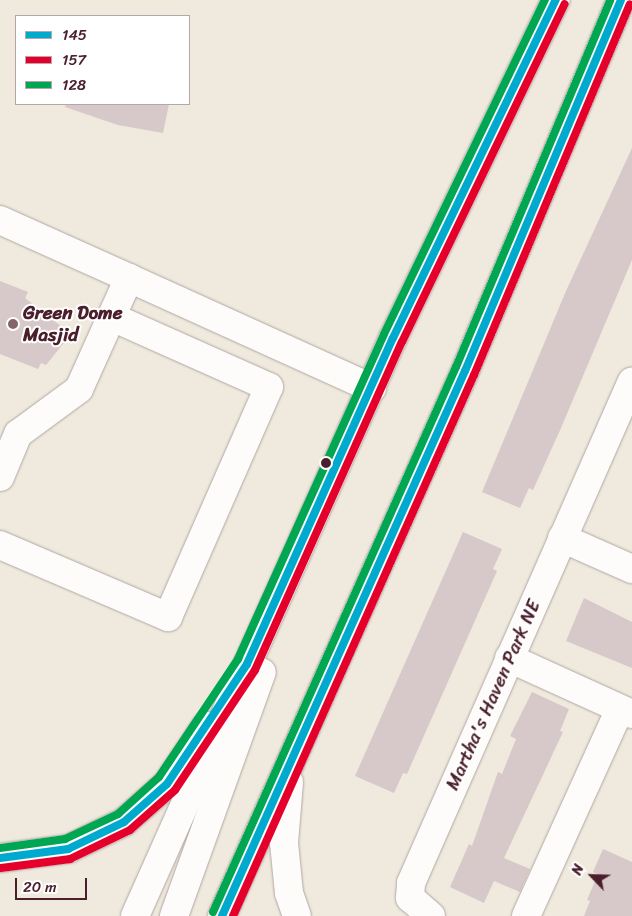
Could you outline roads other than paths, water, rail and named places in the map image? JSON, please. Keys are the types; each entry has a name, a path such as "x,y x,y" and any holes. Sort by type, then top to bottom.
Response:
{"main road":[{"path":"135,916 372,388 556,0"},
{"path":"222,916 464,372 621,0"},
{"path":"0,220 372,388"},
{"path":"0,476 18,434 79,389 129,278"},
{"path":"0,545 168,617 269,387 112,317"},
{"name":"Martha's Haven Park NE","path":"431,916 410,898 411,883 562,538 623,427 632,381"},
{"path":"174,916 342,454"},
{"path":"562,538 632,569"},
{"path":"509,658 626,712 526,916"},
{"path":"0,858 68,849 124,822 167,784 248,664"},
{"path":"290,762 284,843 289,894 297,916"}],"place":[{"name":"Green Dome Masjid","path":"13,324"}]}
